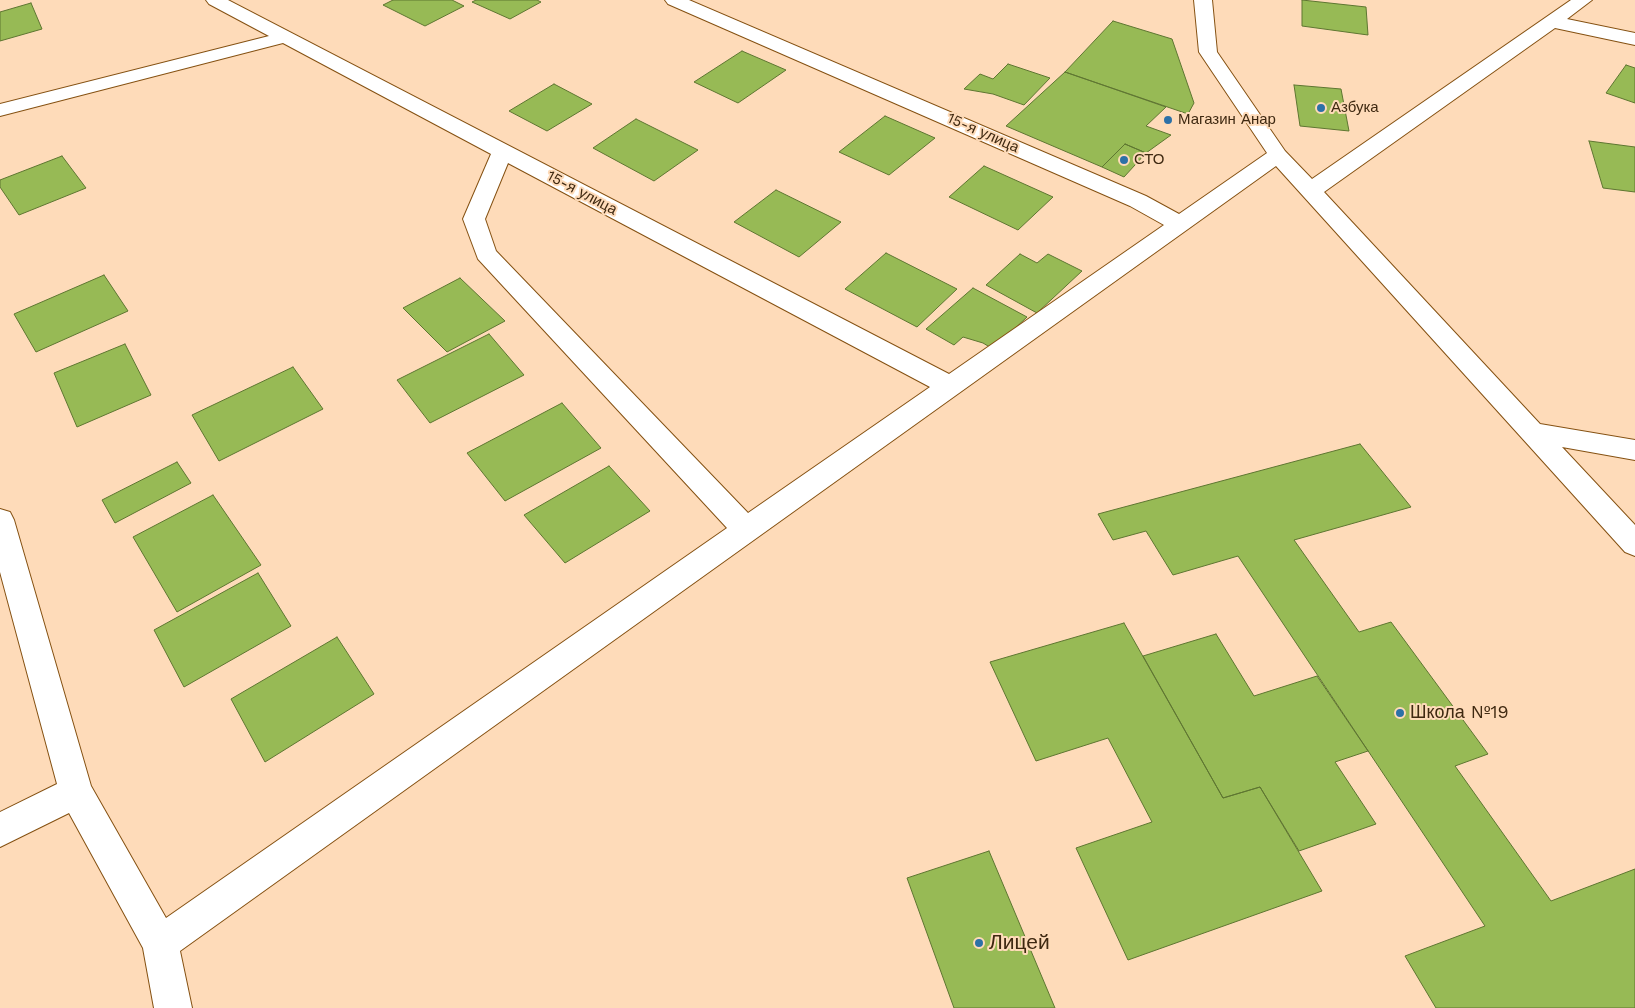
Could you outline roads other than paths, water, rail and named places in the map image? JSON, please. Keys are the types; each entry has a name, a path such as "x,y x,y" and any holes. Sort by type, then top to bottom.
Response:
{"street":[{"name":"15-я улица","path":"215,0 950,386"},
{"name":"15-я улица","path":"674,0 1138,201 1180,224"},
{"path":"1203,0 1208,52 1278,155 1635,544"},
{"path":"1310,191 1583,0"},
{"path":"1553,22 1635,38"},
{"path":"0,110 286,37"},
{"path":"503,151 474,218 486,254 747,530"},
{"path":"160,943 1278,155"},
{"path":"1532,432 1635,450"},
{"path":"0,520 76,792 160,943 172,1008"},
{"path":"0,830 76,792"}],"place":[{"name":"Азбука","path":"1321,108"},
{"name":"Магазин Анар","path":"1168,120"},
{"name":"СТО","path":"1124,160"},
{"name":"Школа №19","path":"1400,713"},
{"name":"Лицей","path":"979,943"}]}
